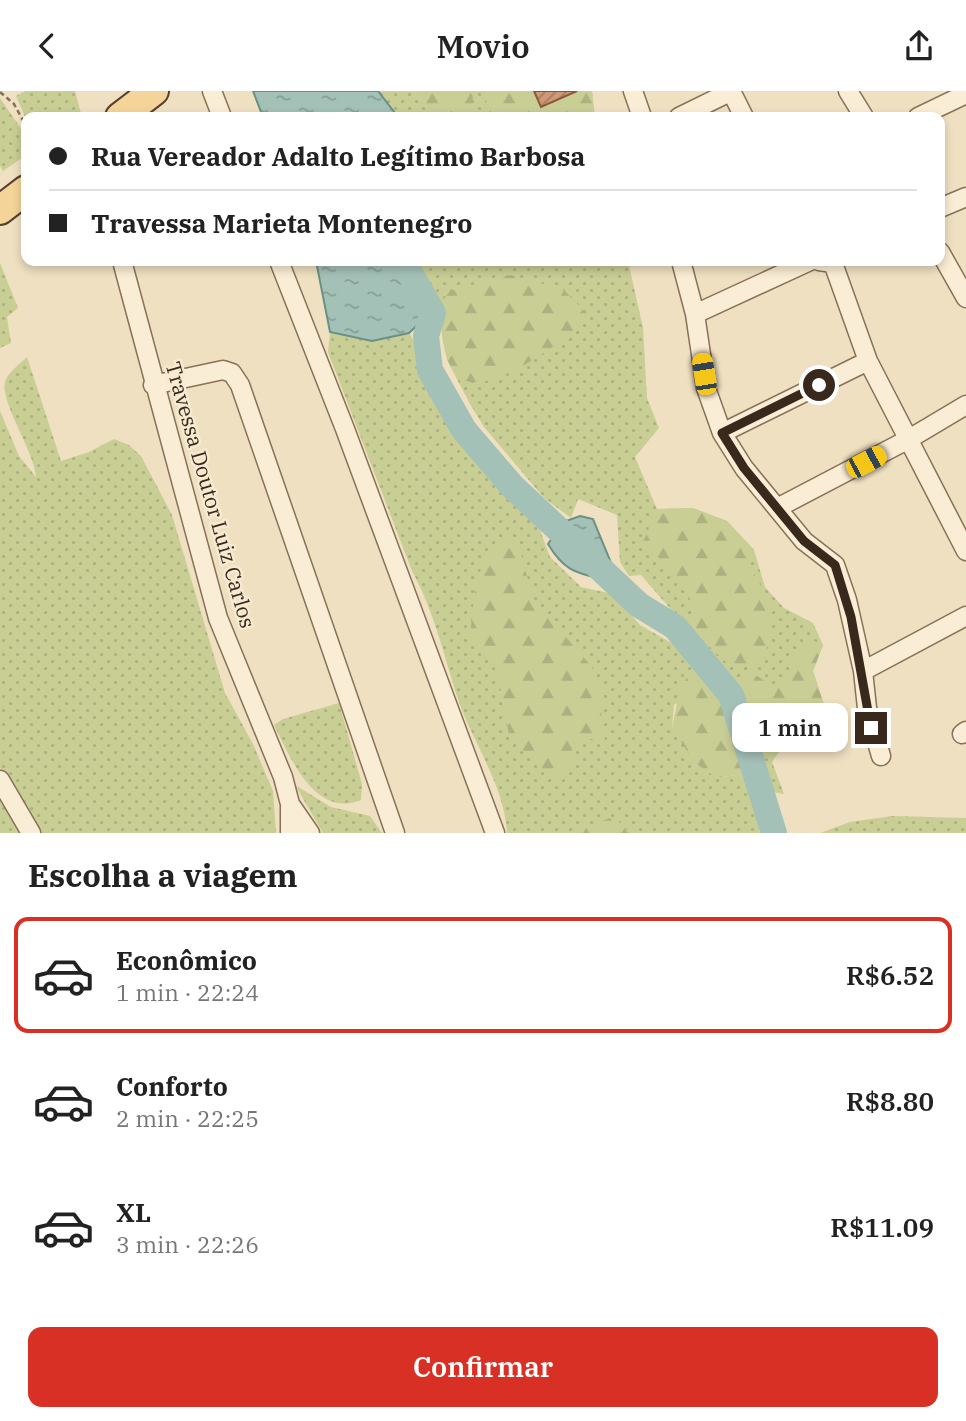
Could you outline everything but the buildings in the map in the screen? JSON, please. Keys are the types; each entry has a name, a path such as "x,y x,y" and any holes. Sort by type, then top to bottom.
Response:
{"main road":[{"path":"127,112 154,91"},
{"path":"0,210 21,194"}],"street":[{"path":"212,91 220,112"},
{"path":"633,91 640,112"},
{"path":"689,112 732,91 742,112"},
{"path":"848,91 861,112"},
{"path":"928,112 966,94"},
{"path":"945,206 966,197"},
{"path":"945,261 966,298"},
{"name":"Travessa Doutor Luiz Carlos","path":"123,266 153,386 218,618 283,777 290,804"},
{"path":"281,266 350,442 495,833"},
{"path":"682,266 695,314 706,388 722,433 744,468 779,507 804,541 835,565 847,600 863,671 871,728 881,756"},
{"path":"695,314 799,266"},
{"path":"834,266 868,361 966,551"},
{"path":"722,433 868,361"},
{"path":"153,386 223,370 232,373 240,385 395,833"},
{"path":"779,507 909,439 966,405"},
{"path":"863,671 966,615"},
{"path":"0,780 31,833"},
{"path":"290,804 290,833"},
{"path":"290,804 310,833"}],"path":[{"path":"0,92 14,104 21,117"}],"green space":[{"path":"25,91 75,91 81,112 23,112 16,96"},
{"path":"378,91 592,91 594,112 394,112"},
{"path":"418,91 473,91 472,112 429,112"},
{"path":"487,91 592,91 594,112 485,112"},
{"path":"0,98 21,129 21,158 3,171 0,166"},
{"path":"0,263 18,308 7,317 11,343 0,348"},
{"path":"416,266 629,266 643,328 647,398 659,428 635,457 657,509 693,508 727,521 754,550 765,587 784,608 813,623 823,645 813,671 826,711 777,754 772,762 784,794 771,792 727,674 641,575 629,576 620,562 617,515 578,499 571,518 544,498 484,427 447,360 439,305"},
{"path":"511,275 564,290 590,317 546,351 507,374 488,381 472,382 459,377 446,353 439,305 450,291"},
{"path":"330,332 372,341 409,333 419,349 426,388 445,419 471,458 540,530 550,557 581,587 613,594 640,625 675,645 695,672 694,693 674,705 672,728 717,778 749,773 760,833 507,833 501,799 465,718 433,619 328,352"},
{"path":"27,357 61,461 89,452 114,439 129,445 141,456 172,515 225,693 253,744 273,791 276,833 38,833 0,768 0,411 19,456 36,477 30,454 7,402 5,391 8,375"},
{"path":"693,508 727,521 754,550 746,558 768,600 773,622 764,661 731,667 693,631 692,602 675,574 643,542 657,509"},
{"path":"508,539 521,554 533,599 591,666 603,692 601,719 605,739 580,739 572,747 575,767 563,780 543,772 509,735 497,671 470,637 477,581 482,567 496,546"},
{"path":"812,640 823,645 813,671 826,711 777,754 772,762 757,752 735,693 748,670 774,687 791,675 788,656"},
{"path":"698,663 726,697 749,773 717,778 695,763 672,728 680,687"},
{"path":"339,703 362,784 361,800 345,804 330,801 306,782 274,725 283,719"},
{"path":"0,779 26,833 0,833"},
{"path":"295,785 331,807 370,816 382,833 323,833"},
{"path":"892,816 966,818 966,833 820,833 850,822"},
{"path":"613,817 632,833 568,833"}],"water":[{"path":"253,91 378,91 394,112 261,112"},
{"path":"317,266 416,266 439,305 409,333 372,341 330,332"},
{"path":"580,516 593,519 612,565 602,579 570,569 548,544 563,522"}],"waterway":[{"path":"406,266 433,313 426,336 430,370 464,430 512,486 639,605 675,627 731,695 774,833"}],"route":[{"path":"819,385 722,433 744,468 779,507 804,541 835,565 847,600 863,671 871,728"}]}
